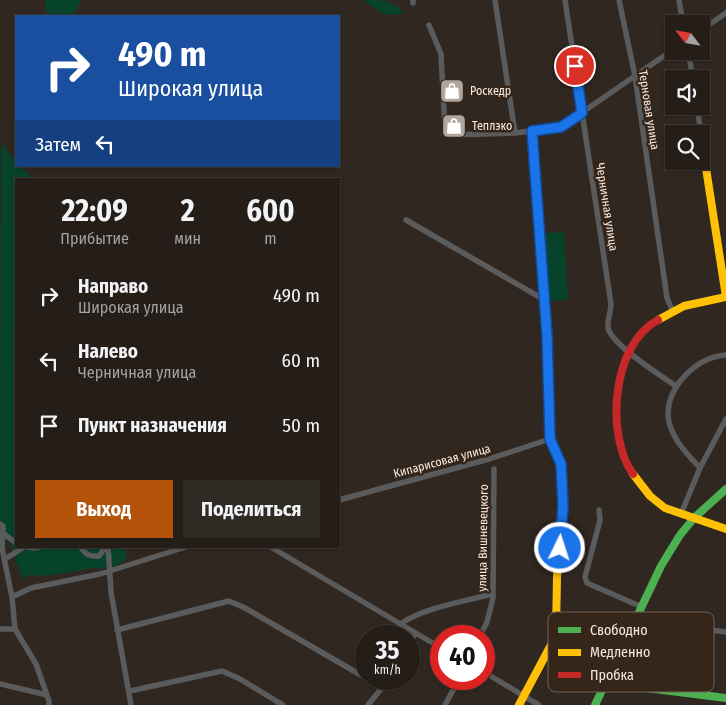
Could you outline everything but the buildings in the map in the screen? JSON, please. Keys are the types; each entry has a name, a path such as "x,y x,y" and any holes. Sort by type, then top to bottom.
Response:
{"street":[{"path":"495,0 515,133"},
{"name":"Черничная улица","path":"565,0 612,304 608,327 613,336 629,352 676,386"},
{"name":"Терновая улица","path":"619,0 635,76 667,298 673,312"},
{"path":"679,0 682,15"},
{"path":"710,24 726,13"},
{"path":"430,25 442,62 445,130 450,135 515,133 561,127 665,55"},
{"path":"532,131 547,335 550,439 561,464 563,506 556,585 556,612"},
{"path":"706,170 726,297 684,306 654,322 642,334 629,352 619,382 616,409 620,447 630,469 650,496 665,508 726,529"},
{"path":"406,220 543,299"},
{"path":"700,468 682,447 670,425 668,415 676,386 703,361 716,356 726,355"},
{"path":"681,514 700,468 726,419"},
{"name":"Кипарисовая улица","path":"340,500 489,460 550,439"},
{"name":"улица Вишневецкого","path":"486,625 492,594 494,469"},
{"path":"640,612 660,566 680,535 694,518 726,489"},
{"path":"599,510 600,520 585,577 587,583 642,607"},
{"path":"2,525 4,534 2,548 12,598 15,629 36,664 47,695 48,705"},
{"path":"4,534 15,542"},
{"path":"4,558 20,548"},
{"path":"81,548 85,554 92,557 99,556 107,560"},
{"path":"99,556 105,548"},
{"path":"107,548 108,570 117,630 130,691 131,705"},
{"path":"12,598 31,588 100,574 182,548"},
{"path":"272,548 400,624 407,619 442,607 492,594"},
{"path":"117,630 229,601 245,608 355,671"},
{"path":"0,629 15,629"},
{"path":"518,705 548,651"},
{"path":"130,691 212,671 222,671 240,679 283,705"},
{"path":"495,679 539,705"},
{"path":"0,684 47,695"},
{"path":"368,705 382,690"},
{"path":"445,705 453,690"},
{"path":"595,705 602,692"},
{"path":"678,692 726,698"}],"green space":[{"path":"45,0 82,0 73,15 48,15 45,9"},
{"path":"364,0 386,2 395,5 404,12 386,15"},
{"path":"1,144 15,160 15,167 22,167 31,178 15,178 15,548 125,548 127,559 115,566 101,569 91,568 50,575 26,576 23,580 0,519"},
{"path":"564,232 568,300 548,301 544,233"}],"traffic: fast":[{"path":"532,131 547,335 550,439 561,464 561,471"},
{"path":"639,612 661,566 680,535 694,518 726,489"},
{"path":"595,705 601,692"},
{"path":"678,692 726,698"}],"traffic: slow":[{"path":"658,320 684,306 726,297 706,170"},
{"path":"556,612 557,577 563,506 561,471"},
{"path":"633,474 650,496 665,508 726,529"},
{"path":"519,705 548,651"}],"traffic: jam":[{"path":"633,474 624,457 619,437 616,414 618,391 622,369 631,349 643,332 658,320"}],"place":[{"name":"Роскедр","path":"452,91"},
{"name":"Теплэко","path":"454,126"}],"route":[{"path":"560,548 563,506 561,464 550,439 547,335 532,131 561,127 582,113 575,66"}]}
